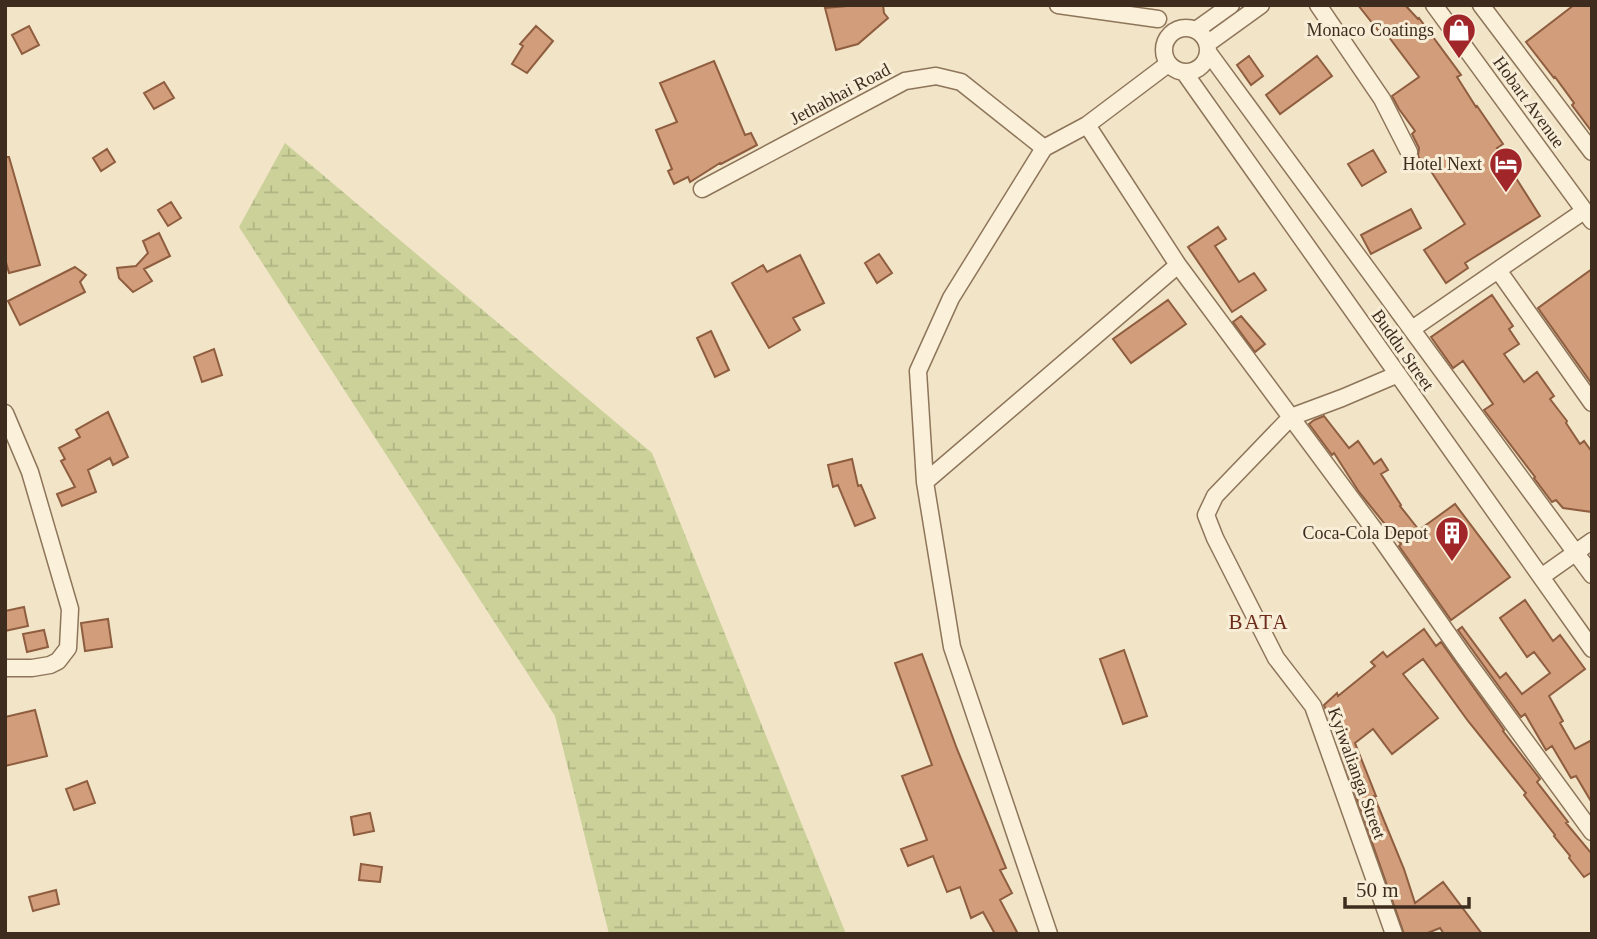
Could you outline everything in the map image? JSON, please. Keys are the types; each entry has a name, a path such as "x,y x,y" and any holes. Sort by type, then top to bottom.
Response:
{"street":[{"path":"1058,5 1158,19"},
{"path":"1148,5 1171,33"},
{"path":"1196,30 1231,5"},
{"path":"1261,5 1208,48 1206,61 1192,72 1175,70 1164,57 1163,48 1171,33 1188,28 1203,36 1208,48 1592,575"},
{"path":"1318,5 1382,99 1409,152"},
{"name":"Hobart Avenue","path":"1434,5 1588,216"},
{"name":"Hobart Avenue","path":"1481,5 1592,152"},
{"path":"1049,934 952,647 925,482 918,371 951,298 1044,148 1087,125 1168,64"},
{"name":"Buddu Street","path":"1184,72 1592,649"},
{"name":"Jethabhai Road","path":"702,189 905,81 936,76 961,82 1044,148"},
{"path":"1087,125 1178,265 1382,540 1592,832"},
{"path":"1412,329 1498,270 1588,216"},
{"path":"925,482 1178,265"},
{"path":"1498,270 1592,403"},
{"name":"Kyiwalianga Street","path":"1394,934 1313,706 1276,658 1206,515 1215,496 1291,417 1396,374"},
{"path":"5,413 30,472 70,609 68,648 58,661 32,668 5,667"},
{"path":"1541,577 1592,541"}],"green space":[{"path":"285,143 652,453 846,934 609,934 555,716 239,227"}],"building":[{"path":"883,5 888,18 858,44 836,50 825,8"},
{"path":"1358,5 1405,5 1419,18 1461,75 1457,77 1503,144 1497,148 1540,216 1465,263 1468,268 1446,283 1424,250 1465,224 1425,162 1424,164 1418,156 1419,148 1412,134 1415,131 1392,96 1419,77 1385,32 1381,34"},
{"path":"1574,5 1592,5 1592,132 1555,77 1526,42"},
{"path":"29,26 39,45 22,54 12,35"},
{"path":"536,26 553,41 527,73 512,64 523,46 520,44"},
{"path":"1249,56 1263,76 1251,85 1237,65"},
{"path":"1317,56 1332,76 1280,114 1266,95"},
{"path":"714,61 745,135 751,133 757,145 720,163 690,182 688,177 674,184 668,171 672,169 656,130 677,122 660,83"},
{"path":"164,82 174,98 154,109 144,93"},
{"path":"107,149 115,162 101,171 93,158"},
{"path":"1373,150 1386,172 1362,186 1348,164"},
{"path":"5,157 9,157 40,265 9,273 5,259"},
{"path":"171,202 181,218 168,226 158,210"},
{"path":"1411,209 1421,228 1371,254 1361,235"},
{"path":"1218,227 1226,239 1215,246 1239,282 1254,273 1266,290 1232,312 1188,247"},
{"path":"159,233 170,256 144,269 152,281 133,292 119,278 117,268 136,266 148,253 143,241"},
{"path":"879,254 892,273 877,283 865,263"},
{"path":"800,255 824,303 793,318 800,330 769,348 732,283 763,265 767,272"},
{"path":"75,267 86,275 80,282 85,292 20,325 8,301"},
{"path":"1592,269 1592,384 1538,308"},
{"path":"1492,295 1513,326 1509,329 1519,344 1504,354 1524,382 1537,372 1554,396 1550,399 1580,444 1584,441 1592,452 1592,512 1563,508 1556,500 1552,502 1484,410 1493,404 1463,361 1453,368 1431,337"},
{"path":"1168,300 1186,324 1131,363 1113,339"},
{"path":"1241,316 1265,344 1255,352 1233,322"},
{"path":"711,331 729,370 715,377 697,338"},
{"path":"214,349 222,375 202,382 194,357"},
{"path":"108,412 128,457 113,465 110,458 88,470 96,492 62,506 57,494 75,487 61,461 65,459 59,448 80,437 76,430"},
{"name":"Coca-Cola Depot","path":"1324,416 1349,448 1358,441 1374,464 1381,459 1388,470 1381,474 1400,506 1419,530 1455,504 1510,577 1451,620 1399,546 1401,544 1359,492 1334,453 1332,455 1309,424"},
{"path":"852,459 858,486 861,485 875,518 855,526 838,485 833,487 828,465"},
{"path":"1525,600 1553,641 1560,635 1585,669 1549,696 1575,749 1592,740 1592,803 1576,776 1571,778 1552,746 1546,750 1525,714 1521,717 1458,630 1462,627 1500,678 1506,673 1522,694 1550,673 1534,652 1527,657 1500,618"},
{"path":"24,607 28,626 5,631 5,611"},
{"path":"108,619 112,647 85,651 81,623"},
{"path":"1424,629 1436,646 1441,642 1540,779 1537,782 1568,822 1566,823 1592,854 1592,872 1584,877 1524,795 1526,793 1468,721 1423,659 1403,674 1438,718 1392,754 1373,729 1355,743 1415,903 1443,882 1482,934 1444,934 1440,928 1425,934 1404,934 1340,751 1344,750 1324,705 1375,666 1371,662 1383,652 1387,657"},
{"path":"44,630 48,647 27,652 23,634"},
{"path":"1124,650 1147,716 1123,724 1100,659"},
{"path":"922,654 957,749 1006,868 1000,870 1012,893 1000,900 1018,934 995,934 983,912 971,918 960,887 947,892 933,856 908,866 901,849 927,840 902,776 932,765 895,663"},
{"path":"35,710 47,756 5,766 5,717"},
{"path":"87,781 95,803 74,810 66,789"},
{"path":"370,813 374,831 354,835 351,817"},
{"path":"361,864 382,867 380,882 359,880"},
{"path":"56,890 59,904 33,911 29,897"}],"place":[{"name":"Monaco Coatings","path":"1459,60"},
{"name":"Hotel Next","path":"1506,194"},
{"name":"Coca-Cola Depot","path":"1452,563"}],"district":[{"name":"BATA","path":"1259,622"}]}
